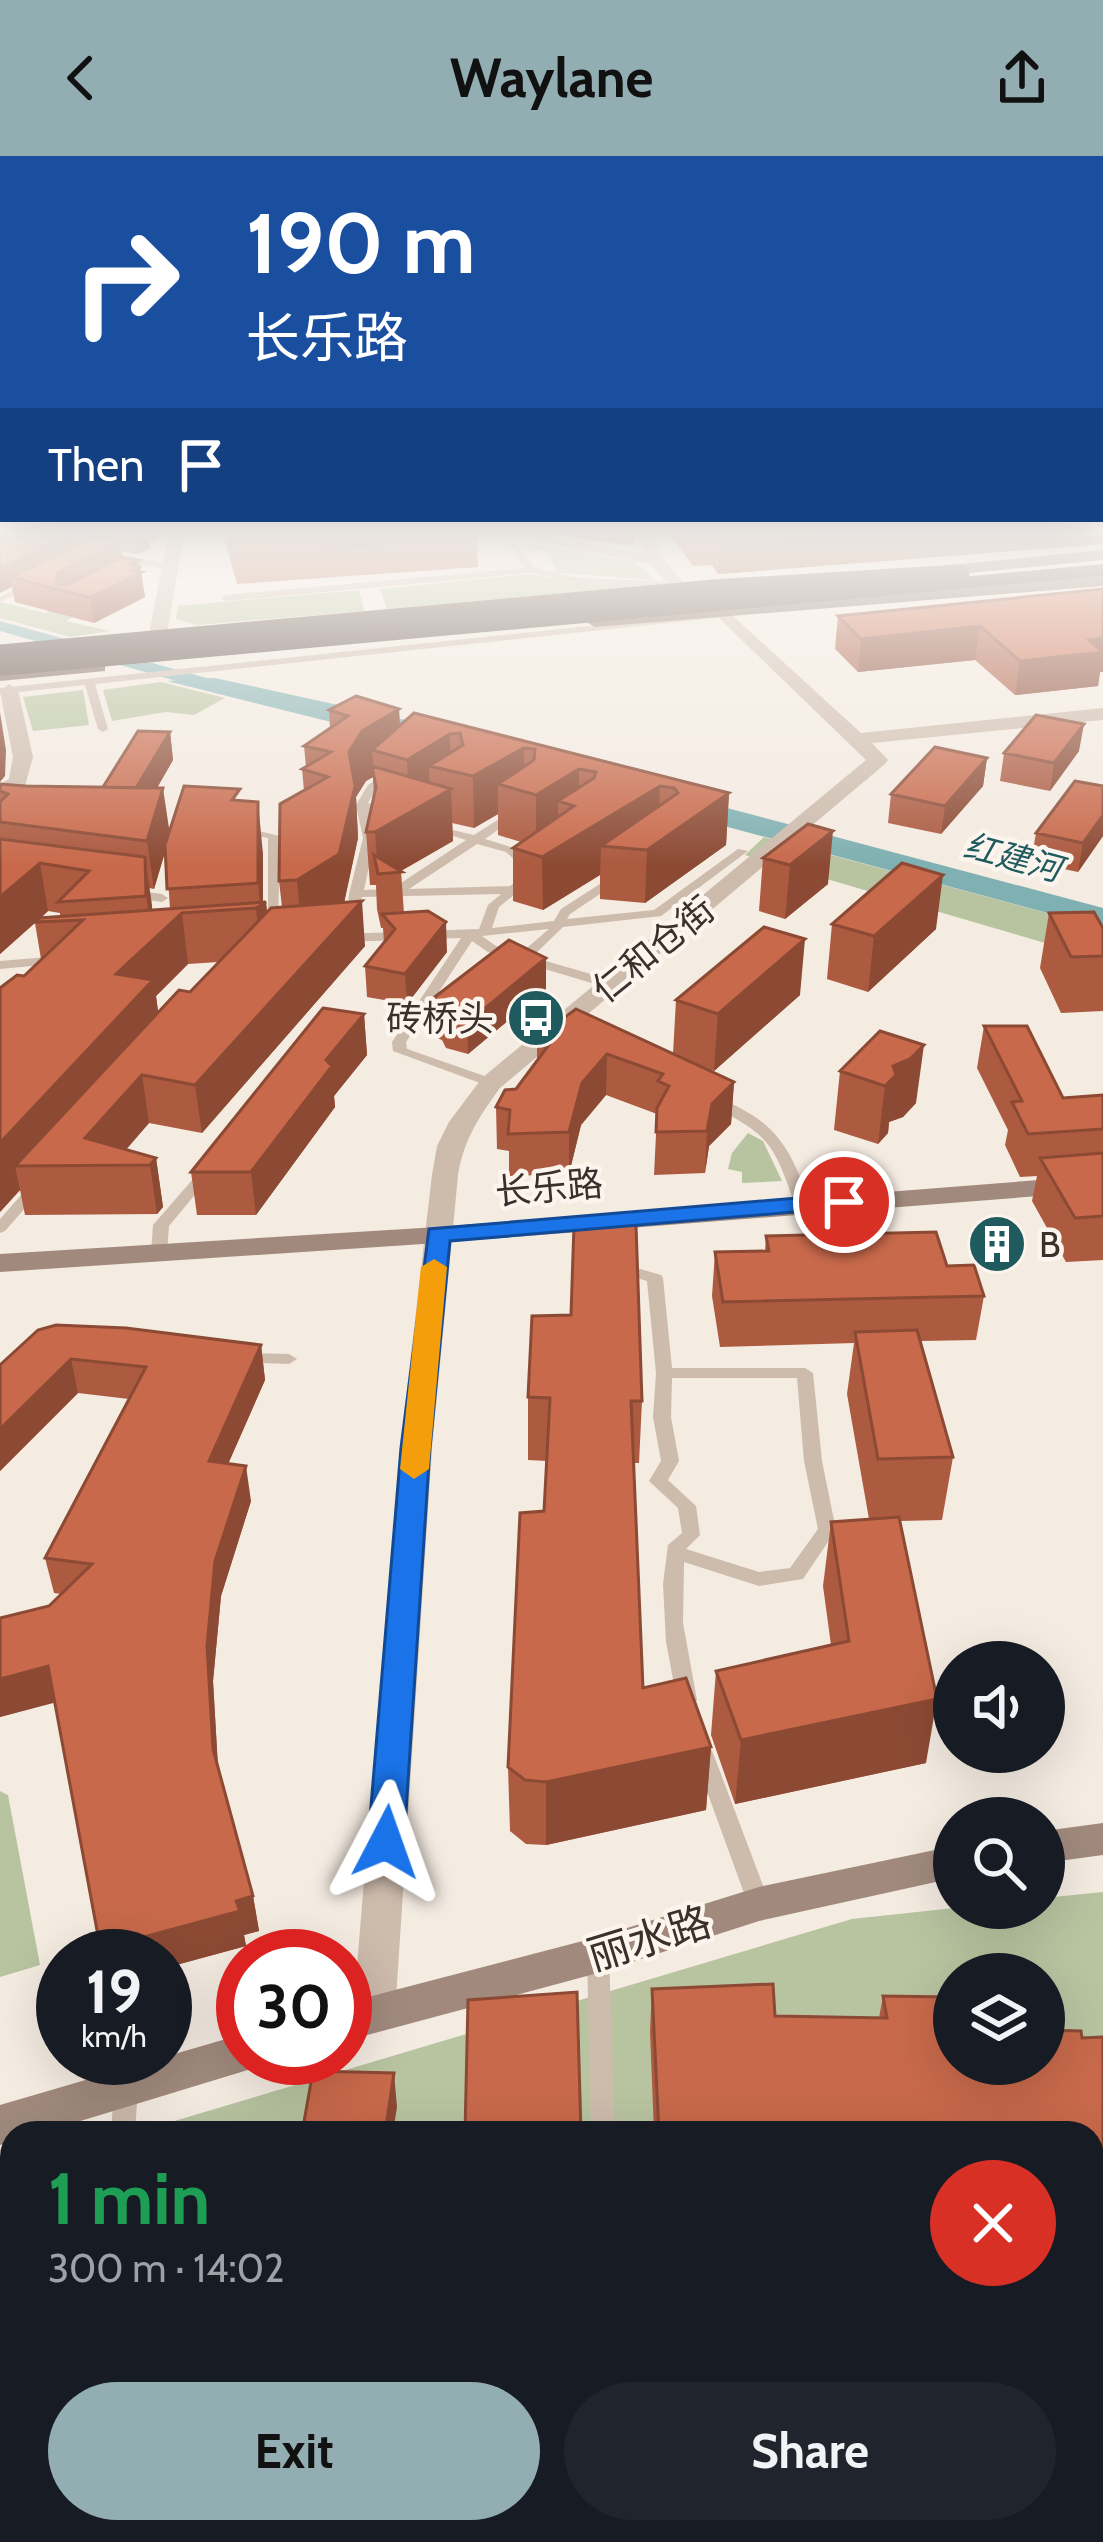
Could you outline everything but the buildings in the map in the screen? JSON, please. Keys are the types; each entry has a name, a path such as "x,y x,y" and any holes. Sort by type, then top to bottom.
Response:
{"highway":[{"path":"1,670 280,642"},
{"path":"1,670 282,642"}],"main road":[{"path":"1,670 76,648 141,642"},
{"path":"1,670 119,665 378,642"}],"street":[{"path":"755,642 856,740 1103,714"},
{"path":"0,792 17,782 23,757 10,742 1,670"},
{"name":"仁和仓街","path":"368,1929 450,1146 474,1101 491,1083 572,1028 610,984 755,852 818,812 878,760 856,740"},
{"name":"长乐路","path":"0,1263 438,1235 1103,1183"},
{"path":"1065,1844 1103,1839"},
{"name":"丽水路","path":"372,2015 598,1954 759,1904 933,1867"},
{"path":"13,2121 216,2061"}],"lane":[{"path":"1,670 89,682 454,642"},
{"path":"89,682 103,729"},
{"path":"351,921 369,838 362,806 372,787 408,763"},
{"path":"395,893 528,805"},
{"path":"362,806 510,850 526,864 526,880 494,905 399,1042 401,1061 491,1083"},
{"path":"226,830 261,830 274,836 274,944"},
{"path":"526,864 545,851"},
{"path":"320,940 477,933 657,913 755,852"},
{"path":"523,958 566,912 632,867"},
{"path":"163,916 161,898 168,878"},
{"path":"355,894 510,890"},
{"path":"115,892 161,898"},
{"path":"477,933 492,949 610,984"},
{"path":"0,965 70,959"},
{"path":"686,1087 770,1129 784,1147 803,1205"},
{"path":"159,1253 161,1225 219,1158"},
{"path":"0,1228 45,1177"},
{"path":"591,1268 626,1267 656,1278 664,1373 662,1417 670,1461 658,1481 687,1506 691,1535 677,1545 671,1581 677,1666 759,1904"},
{"path":"222,1357 290,1359"},
{"path":"664,1373 806,1373 814,1461 827,1530 796,1574 759,1579 676,1553"},
{"path":"598,1954 603,2121"},
{"path":"124,2121 126,2087"}],"green space":[{"path":"161,682 225,698 194,715 166,712 112,721 103,690"},
{"path":"83,690 89,725 33,731 23,697"},
{"path":"764,837 1103,928 1103,960 745,855"},
{"path":"748,1133 763,1141 782,1181 742,1183 742,1172 728,1169 732,1153"},
{"path":"0,1791 8,1795 36,1944 36,1966 0,1977"},
{"path":"1103,1892 1103,2121 174,2121 295,2085 372,2085 372,2062 852,1919 933,1910 933,1929 1065,1929 1065,1896"}],"water":[{"path":"215,678 469,734 1103,908 1103,928 167,681"}],"waterway":[{"name":"红建河","path":"59,642 226,689"}],"slow traffic":[{"path":"414,1469 434,1267"}],"place":[{"name":"砖桥头","path":"536,1018"},
{"name":"B","path":"997,1244"}],"route":[{"path":"386,1842 416,1448 438,1235 844,1202"}]}
